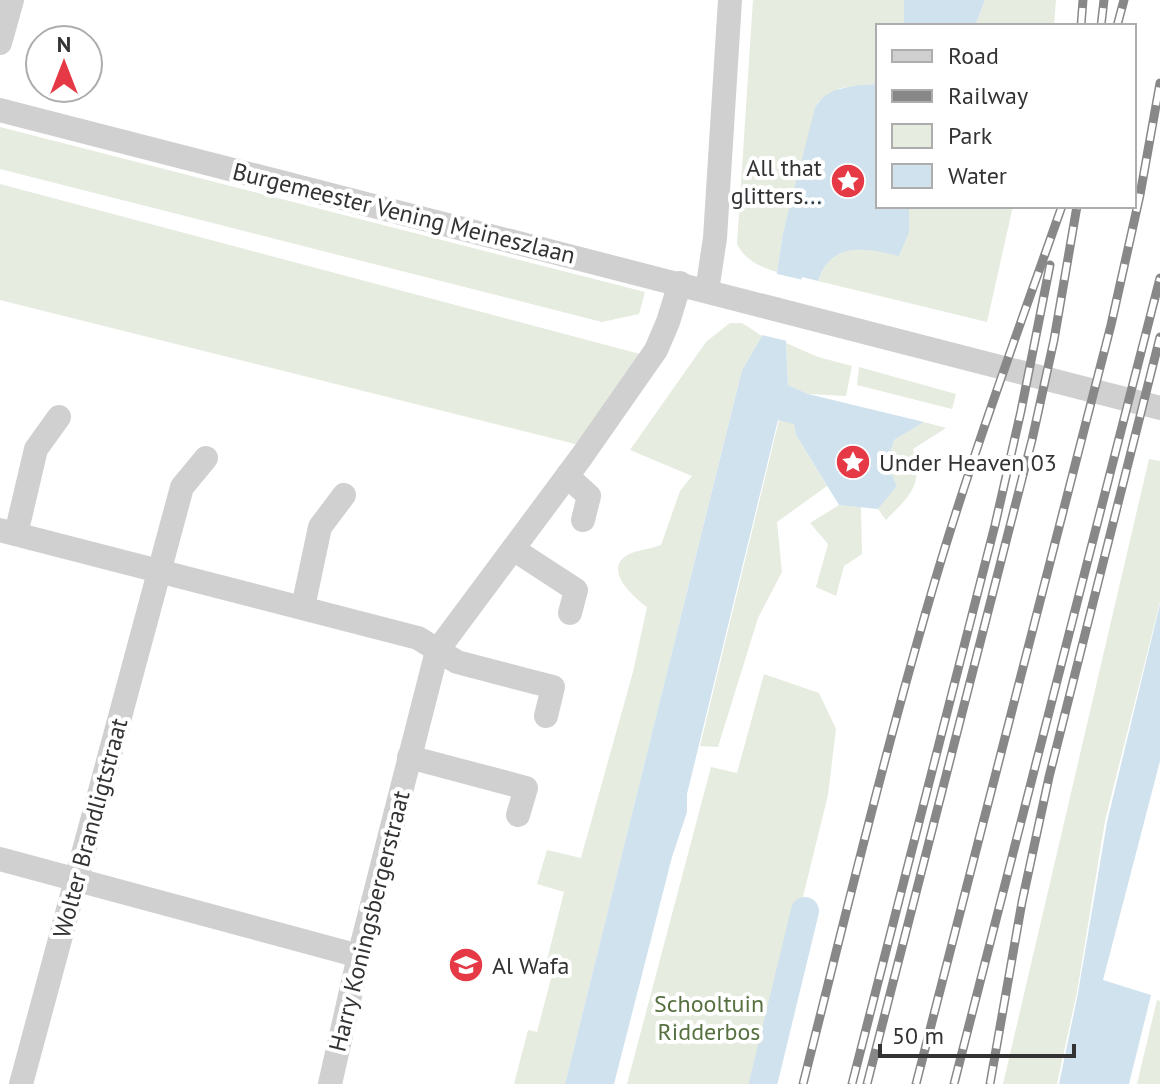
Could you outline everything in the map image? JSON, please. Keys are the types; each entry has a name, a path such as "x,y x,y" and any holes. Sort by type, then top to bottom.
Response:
{"street":[{"path":"0,43 12,0"},
{"path":"707,291 715,238 728,0"},
{"name":"Burgemeester Vening Meineszlaan","path":"0,110 1160,408"},
{"name":"Harry Koningsbergerstraat","path":"330,1084 359,956 437,651 656,350 680,283"},
{"path":"59,417 36,449 8,532 418,638 457,662 553,687 546,716"},
{"name":"Wolter Brandligtstraat","path":"21,1084 182,487 206,458"},
{"path":"567,476 589,496 583,520"},
{"path":"303,607 320,527 344,495"},
{"path":"513,549 576,590 570,613"},
{"name":"Harry Koningsbergerstraat","path":"409,757 526,788 518,815"},
{"path":"0,859 359,956"}],"green space":[{"path":"753,0 904,0 904,24 876,24 876,84 840,88 818,102 783,233 777,272 754,262 737,244"},
{"path":"985,0 1056,0 1054,24 976,24"},
{"path":"0,127 645,292 639,314 602,322 0,169"},
{"path":"0,184 640,354 579,445 0,300"},
{"path":"909,208 1013,208 987,322 818,281 824,268 841,253 875,250 900,255"},
{"path":"730,323 742,323 762,336 742,370 565,1084 514,1084 528,1030 537,1032 554,967 546,964 564,892 537,884 547,850 581,858 633,672 647,607 623,582 618,567 629,554 661,545 680,491 692,476 630,450 706,342"},
{"path":"786,343 818,357 852,366 846,396 808,394 788,385"},
{"path":"859,367 956,394 952,409 857,385"},
{"path":"779,420 794,423 796,435 827,486 777,522 782,572 758,618 718,747 700,746"},
{"path":"924,422 946,428 913,449 917,472 913,489 886,520 878,509 897,486 887,465 894,440"},
{"path":"1149,459 1160,461 1160,602 1105,821 1077,992 1057,1084 1003,1084"},
{"path":"839,505 861,507 862,554 844,566 836,596 816,587 828,544 810,523"},
{"name":"Schooltuin Ridderbos","path":"764,674 819,693 836,729 828,795 757,1084 627,1084 711,767 737,773"},
{"path":"1157,1000 1160,1001 1160,1084 1137,1084"}],"water":[{"path":"904,0 985,0 976,24 904,24"},
{"path":"876,84 876,208 909,208 909,232 899,256 851,250 832,259 818,281 802,277 786,343 788,385 808,394 924,422 894,440 887,465 897,486 878,509 839,505 796,435 794,424 778,420 687,794 687,812 672,857 614,1084 565,1084 742,370 762,336 783,233 815,108 827,95 852,86"},
{"path":"1160,604 1160,761 1103,980 1151,995 1129,1084 1059,1084 1107,822"}],"pier":[{"path":"773,273 816,283 805,282 791,342 758,334"}],"waterway":[{"path":"763,1084 805,911"}],"railway":[{"path":"1081,24 1083,0"},
{"path":"1101,24 1104,0"},
{"path":"1118,24 1124,0"},
{"path":"916,1084 1111,325 1140,195 1160,83"},
{"path":"803,1084 884,764 937,574 981,435 1061,208"},
{"path":"867,1084 1032,440 1054,340 1077,208"},
{"path":"852,1084 995,525 1050,265"},
{"path":"954,1084 1160,278"},
{"path":"990,1084 1022,902 1049,777 1160,337"}],"place":[{"name":"All that glitters...","path":"848,181"},
{"name":"Under Heaven 03","path":"853,462"},
{"name":"Al Wafa","path":"466,965"}]}
